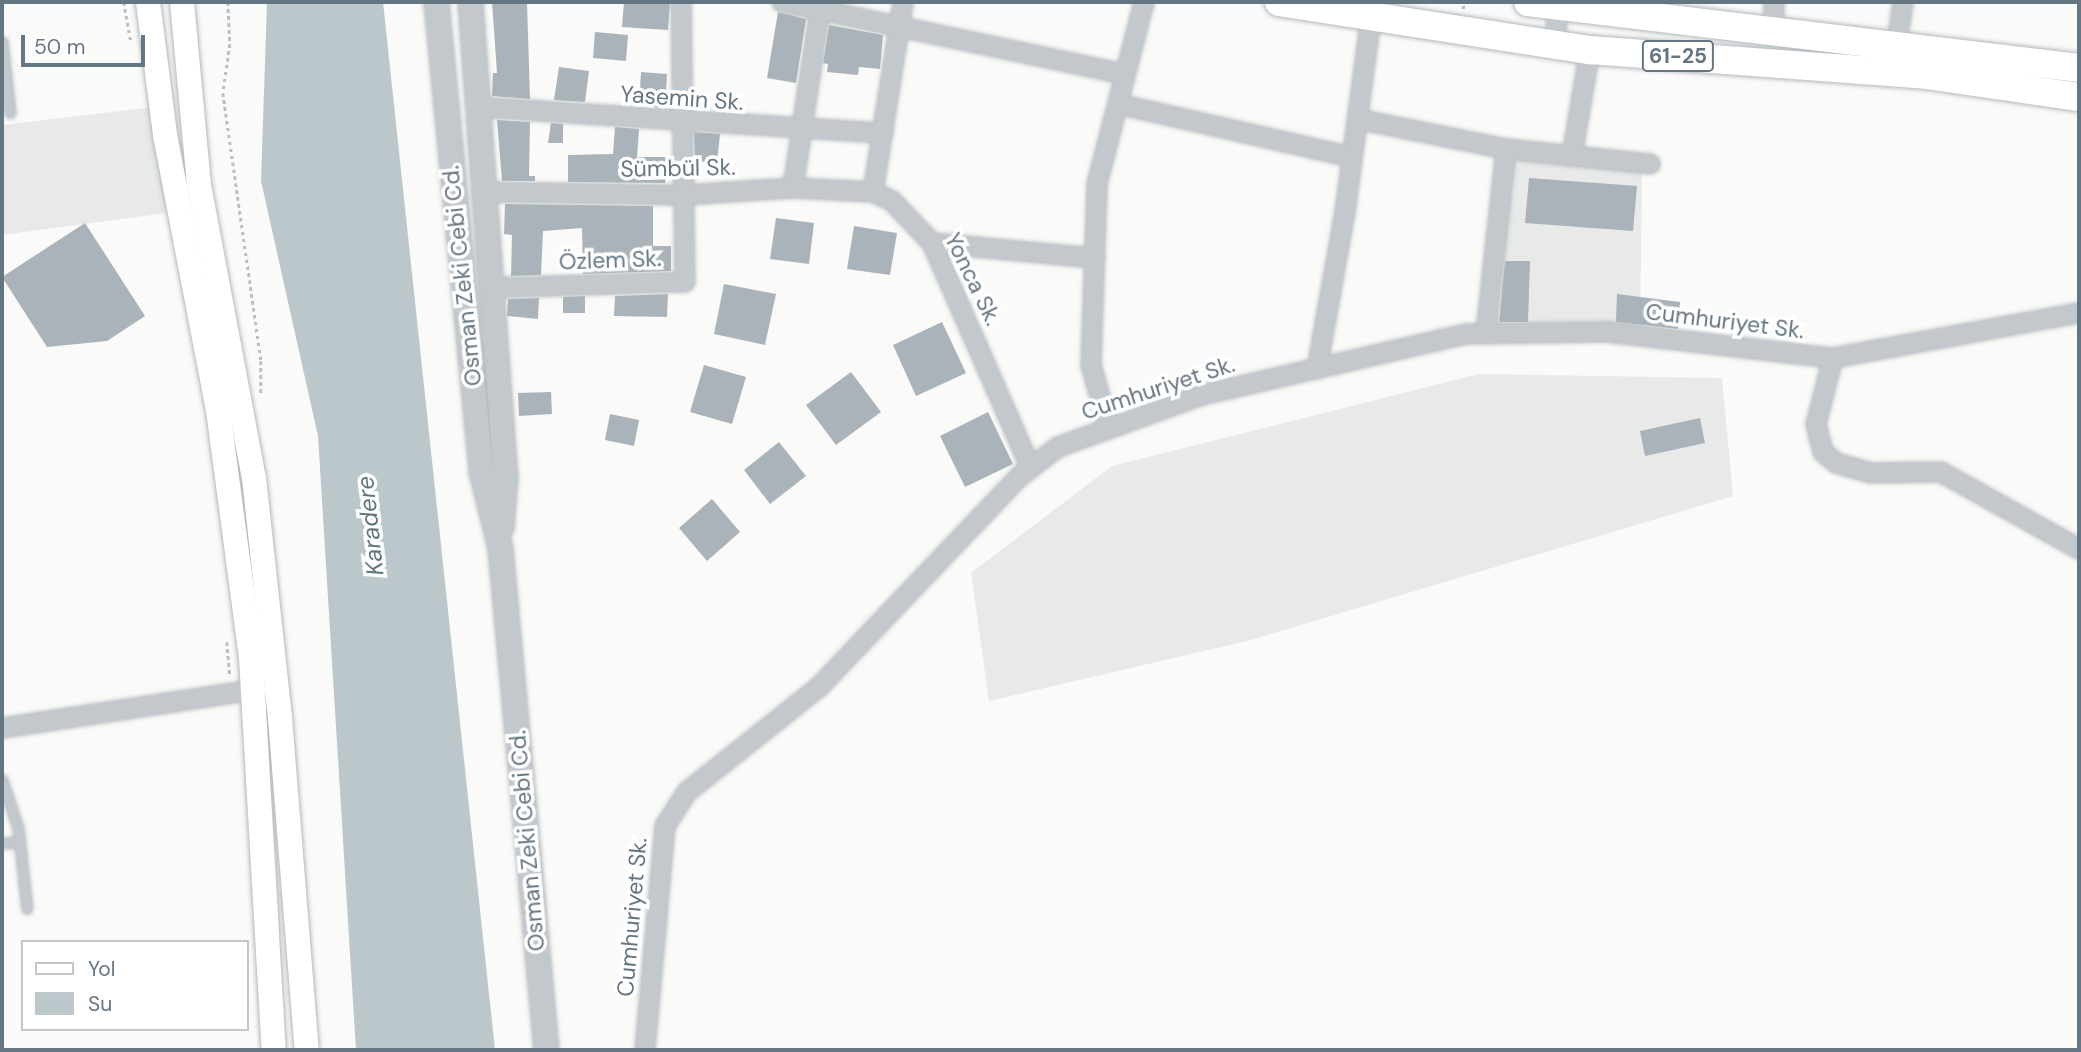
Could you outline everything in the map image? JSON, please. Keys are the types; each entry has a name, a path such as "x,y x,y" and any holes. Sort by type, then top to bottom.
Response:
{"main road":[{"path":"148,2 165,135 218,410 273,1050"},
{"path":"182,2 199,185 254,478 280,718 307,1050"},
{"name":"61-25","path":"1279,2 1590,50 1919,74 2079,97"},
{"name":"61-25","path":"1528,2 1774,15 1897,43 2079,68"}],"street":[{"name":"Osman Zeki Cebi Cd.","path":"436,2 481,471 500,548 546,1050"},
{"name":"Osman Zeki Cebi Cd.","path":"470,2 505,478 500,548"},
{"path":"681,2 682,195"},
{"path":"782,2 1125,74"},
{"path":"873,192 903,2"},
{"path":"1109,429 1091,365 1097,184 1144,2"},
{"path":"1897,43 1903,2"},
{"path":"1553,44 1561,4"},
{"path":"793,188 820,10"},
{"path":"1317,369 1352,158 1371,18"},
{"path":"1572,156 1590,50"},
{"path":"1118,104 1352,158"},
{"name":"Yasemin Sk.","path":"479,107 682,123 883,133"},
{"path":"1357,119 1506,149 1650,164"},
{"path":"1486,334 1506,149"},
{"name":"Sümbül Sk.","path":"484,192 682,195 793,188 873,192"},
{"name":"Yonca Sk.","path":"873,192 892,201 932,243 1031,468"},
{"name":"Özlem Sk.","path":"491,288 685,282 682,195"},
{"path":"932,243 1095,258"},
{"name":"Cumhuriyet Sk.","path":"645,1050 665,826 687,792 819,687 1031,468 1058,446 1202,395 1466,334 1607,332 1833,358 2079,313"},
{"path":"1833,358 1816,424 1823,452 1829,458 1870,473 1941,472 2079,549"},
{"path":"2,728 242,692"}],"lane":[{"path":"2,42 9,113"},
{"path":"2,780 20,842 27,909"},
{"path":"2,844 20,842"}],"path":[{"path":"124,2 132,52"},
{"path":"228,2 230,44 223,93 261,361 261,398"},
{"path":"226,629 242,692"}],"shaded area":[{"path":"154,107 166,213 2,235 2,125"},
{"path":"1512,159 1642,171 1640,331 1499,325"},
{"path":"1479,374 1722,378 1733,496 1251,640 989,701 971,573 1112,466"}],"water":[{"name":"Karadere","path":"267,2 383,2 495,1050 356,1050 318,436 261,181"}],"building":[{"path":"492,2 527,2 530,99 492,96 493,73 497,73"},
{"path":"624,2 670,2 668,30 622,27"},
{"path":"778,12 806,19 796,83 767,78"},
{"path":"829,25 883,35 880,69 859,67 858,75 827,72 828,64 823,63"},
{"path":"595,32 628,35 626,61 593,58"},
{"path":"559,67 589,71 585,102 554,100"},
{"path":"641,72 667,74 665,108 639,106"},
{"path":"497,120 530,122 529,176 535,176 535,181 502,181"},
{"path":"551,123 563,124 563,143 548,143"},
{"path":"615,127 639,129 637,157 668,157 665,183 568,182 568,155 613,154"},
{"path":"694,132 720,134 717,163 695,161"},
{"path":"1529,178 1637,186 1633,231 1525,223"},
{"path":"505,204 653,206 653,246 671,246 671,271 583,274 582,228 543,231 541,275 511,276 512,235 504,234"},
{"path":"776,218 814,223 809,264 770,259"},
{"path":"85,223 145,316 107,341 47,347 2,277"},
{"path":"854,226 897,233 890,275 847,269"},
{"path":"1505,261 1530,261 1528,322 1499,322"},
{"path":"724,284 776,294 765,345 714,334"},
{"path":"668,294 667,317 614,316 615,296"},
{"path":"1617,294 1680,302 1678,329 1616,322"},
{"path":"585,296 585,313 563,313 563,297"},
{"path":"539,298 538,319 507,316 508,299"},
{"path":"942,322 966,373 916,396 893,345"},
{"path":"704,365 746,377 732,424 690,412"},
{"path":"851,372 881,412 836,445 806,405"},
{"path":"551,392 552,414 519,416 518,393"},
{"path":"988,412 1013,464 965,487 940,436"},
{"path":"610,414 639,420 634,446 605,440"},
{"path":"1700,418 1705,443 1645,456 1640,431"},
{"path":"779,442 806,476 770,504 744,470"},
{"path":"712,499 740,532 707,561 679,528"}]}
